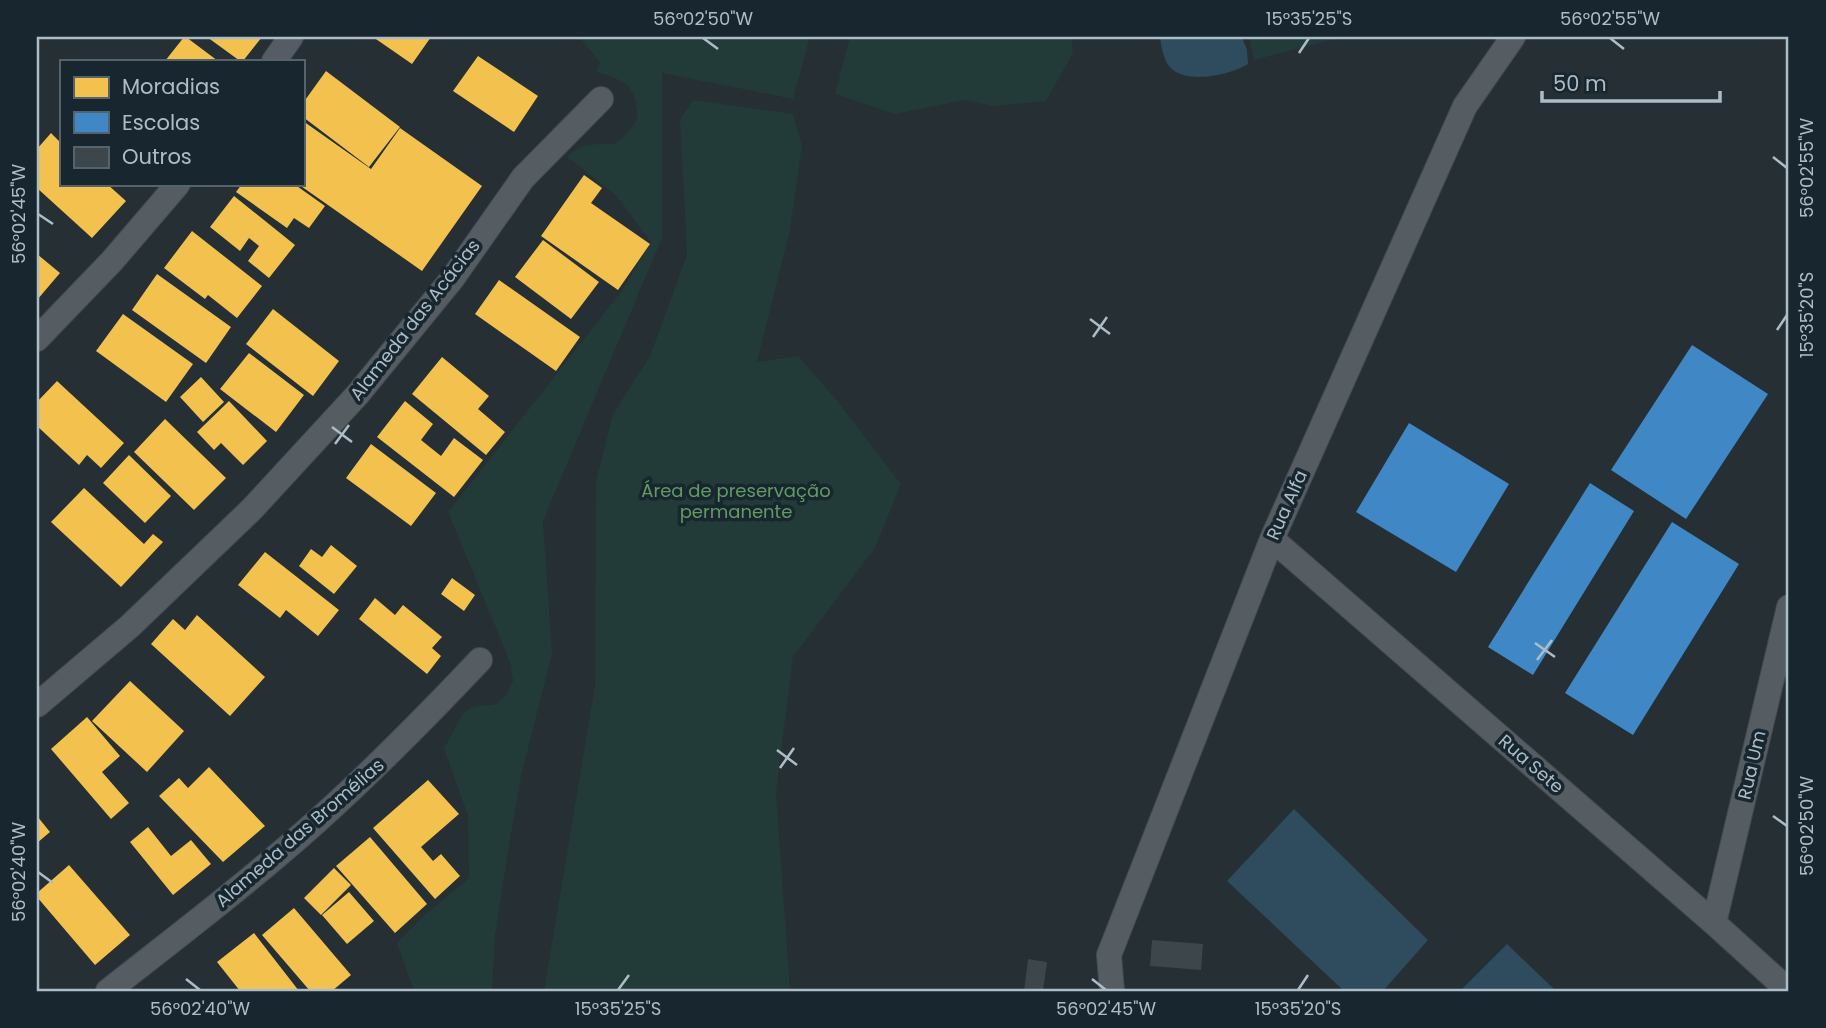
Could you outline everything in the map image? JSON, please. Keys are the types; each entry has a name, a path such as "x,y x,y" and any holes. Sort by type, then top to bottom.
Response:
{"street":[{"path":"275,60 291,37"},
{"name":"Rua Alfa","path":"1112,991 1109,956 1272,539 1465,106 1513,37"},
{"name":"Alameda das Acácias","path":"37,705 130,626 252,509 358,394 452,279 523,178 601,99"},
{"path":"37,339 112,261 176,186"},
{"name":"Rua Sete","path":"1272,539 1789,991"},
{"name":"Rua Um","path":"1714,923 1788,615"},
{"name":"Alameda das Bromélias","path":"108,991 225,900 317,822 397,746 480,660"}],"green space":[{"path":"579,37 810,37 793,99 662,73 662,238 543,521 552,654 522,772 510,839 495,936 492,991 414,991 397,943 469,878 468,816 444,748 464,712 473,707 496,704 506,695 513,681 510,662 448,512 621,292 651,242 616,195 567,157 583,146 615,144 631,129 637,116 635,98 628,86 596,72 600,62"},
{"path":"850,37 1071,37 1073,53 1046,101 995,106 965,100 895,114 835,94"},
{"path":"1249,37 1342,37 1254,60"},
{"name":"Área de preservação permanente","path":"693,100 793,114 802,146 790,230 757,362 798,356 835,398 901,484 875,548 793,657 776,792 790,991 544,991 595,686 596,481 613,414 650,356 687,255 680,120"}],"water":[{"path":"1160,37 1242,37 1248,64 1218,75 1183,75 1167,63"},
{"path":"1294,809 1428,940 1383,991 1344,991 1227,881"},
{"path":"1507,944 1556,991 1460,991"}],"building: Moradias":[{"path":"186,37 217,60 166,60"},
{"path":"207,37 262,37 244,60 239,60"},
{"path":"373,37 431,37 412,64"},
{"path":"478,56 538,96 514,132 453,91"},
{"path":"326,71 400,127 369,167 304,118 304,102"},
{"path":"304,122 371,169 400,128 482,186 422,271 301,186 304,186"},
{"path":"51,133 60,142 60,186 109,186 126,201 92,238 37,188 37,149"},
{"path":"584,175 602,188 591,203 650,244 618,290 541,236"},
{"path":"240,186 297,186 325,206 309,228 294,218 287,228 236,192"},
{"path":"234,196 295,245 269,278 248,261 259,246 249,238 240,251 210,227"},
{"path":"192,231 262,286 237,318 208,295 205,299 164,268"},
{"path":"543,240 599,282 571,319 515,277"},
{"path":"37,254 60,273 37,300"},
{"path":"157,274 231,327 206,363 132,310"},
{"path":"499,280 580,337 556,371 475,314"},
{"path":"273,309 339,361 313,396 246,344"},
{"path":"123,314 193,364 166,402 96,351"},
{"path":"249,353 304,395 276,432 220,389"},
{"path":"442,357 489,396 478,409 505,432 486,455 412,394"},
{"path":"201,377 224,402 203,422 180,397"},
{"path":"57,381 124,443 101,468 87,455 79,465 37,426 37,402"},
{"path":"229,401 267,441 243,465 221,443 214,450 197,432"},
{"path":"405,401 433,424 421,440 441,456 454,438 483,460 454,497 377,437"},
{"path":"165,419 226,478 194,510 134,452"},
{"path":"371,444 436,493 411,526 346,478"},
{"path":"129,455 171,496 145,523 103,483"},
{"path":"84,488 144,544 153,534 163,542 121,587 51,522"},
{"path":"331,545 357,566 334,594 299,566 311,549 322,557"},
{"path":"265,552 339,610 318,636 286,610 280,618 238,585"},
{"path":"452,578 475,595 464,611 441,594"},
{"path":"375,598 395,615 403,605 442,637 432,648 441,656 427,674 359,619"},
{"path":"197,615 265,677 230,716 151,644 173,619 185,630"},
{"path":"130,681 184,731 147,772 92,721"},
{"path":"87,717 120,756 102,772 129,803 111,819 51,749"},
{"path":"209,767 265,826 223,862 159,796 179,778 188,788"},
{"path":"428,780 459,814 421,847 433,861 441,854 460,876 435,899 373,828"},
{"path":"37,816 50,832 37,843"},
{"path":"148,827 171,856 191,840 211,864 173,895 130,842"},
{"path":"370,837 427,904 395,933 336,866"},
{"path":"69,865 130,935 95,965 37,897 37,893"},
{"path":"334,868 351,885 321,915 304,898"},
{"path":"349,892 374,921 347,944 322,915"},
{"path":"294,908 351,975 332,991 310,991 262,935"},
{"path":"254,933 299,991 240,991 217,962"}],"building: Escolas":[{"path":"1692,345 1768,394 1686,519 1611,470"},
{"path":"1409,423 1509,484 1456,572 1356,512"},
{"path":"1590,483 1634,511 1533,675 1488,647"},
{"path":"1672,522 1739,564 1633,735 1565,693"}],"building: Outros":[{"path":"1152,940 1203,944 1201,970 1150,966"},
{"path":"1028,959 1047,962 1043,991 1024,991"}]}
